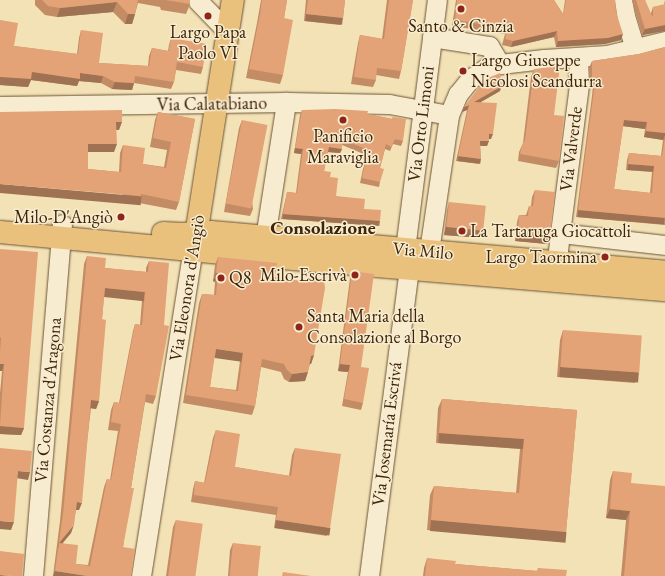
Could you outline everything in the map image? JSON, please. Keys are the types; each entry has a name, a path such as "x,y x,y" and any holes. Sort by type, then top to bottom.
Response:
{"main road":[{"name":"Via Eleonora d'Angiò","path":"195,241 233,0"},
{"path":"0,218 62,231"},
{"name":"Via Milo","path":"62,231 195,241 211,232 264,247 550,272"},
{"path":"0,232 62,231"},
{"name":"Via Milo","path":"407,259 429,251 550,272"},
{"path":"550,272 665,272"},
{"path":"550,272 665,290"}],"street":[{"name":"Via Orto Limoni","path":"407,259 423,110 437,0"},
{"path":"622,0 625,16 635,48"},
{"path":"204,4 228,32"},
{"path":"432,37 489,46 500,64"},
{"path":"429,251 447,122 458,94 470,79 488,67 500,64 544,59 607,55 665,41"},
{"name":"Via Valverde","path":"550,272 561,225 579,85 578,58"},
{"path":"264,247 286,102"},
{"name":"Via Calatabiano","path":"0,106 286,102 389,104 423,110 447,122"},
{"path":"561,225 665,245"},
{"name":"Via Costanza d'Aragona","path":"33,576 62,231"},
{"name":"Via Eleonora d'Angiò","path":"141,576 195,241"},
{"name":"Via Josemaría Escrivá","path":"368,576 407,259"}],"building":[{"path":"42,0 138,0 135,14 128,14 117,2 60,8 48,6"},
{"path":"165,0 190,0 190,4"},
{"path":"262,0 287,0 284,18 293,20 283,75 249,69"},
{"path":"308,0 345,0 343,18 306,14"},
{"path":"389,0 413,0 401,71 377,68 376,80 354,77 360,35 384,39"},
{"path":"457,0 554,0 563,15 566,0 615,0 616,12 623,34 608,38 558,41 557,31 513,41 505,39 507,28 455,20"},
{"path":"636,0 645,0 652,16 653,7 665,4 665,25 645,29"},
{"path":"0,20 18,23 14,46 78,54 81,30 103,33 99,63 149,66 152,48 169,51 171,38 207,44 203,67 177,62 174,82 135,76 134,83 115,82 103,76 80,73 80,79 32,72 31,79 0,77"},
{"path":"665,47 665,133 646,131 647,122 624,120 614,189 652,193 654,166 628,164 629,153 662,156 665,138 665,218 578,210 594,90 595,79 592,78 592,61 639,54"},
{"path":"560,66 554,115 564,116 559,161 520,154 525,140 534,69"},
{"path":"500,73 502,86 474,102 497,103 493,134 489,134 489,141 480,141 481,159 458,156 469,105 464,107 488,78"},
{"path":"335,109 368,111 367,114 393,119 393,117 406,119 403,141 395,139 391,147 386,144 380,168 384,169 380,182 362,178 368,150 342,139 342,149 329,147 324,171 331,172 330,177 338,178 336,196 365,199 364,209 381,210 380,221 283,214 287,192 297,193 303,149 295,148 302,110"},
{"path":"122,110 122,122 116,122 117,144 88,144 88,169 121,172 123,145 145,148 143,164 166,168 171,142 153,138 158,112 195,119 179,202 141,194 141,196 0,184 0,112"},
{"path":"242,120 268,125 251,208 226,203"},
{"path":"535,190 555,192 550,236 518,234 519,215 528,216 529,206 533,206"},
{"path":"449,202 486,206 483,231 446,227"},
{"path":"0,249 38,252 24,428 0,426 4,364 0,364"},
{"path":"87,256 106,258 105,268 148,272 149,261 169,263 164,325 169,326 156,396 146,394 131,488 134,488 123,547 135,549 131,576 87,576 55,571 63,514","holes":["105,288 145,292 142,325 135,324 120,403 114,402 111,422 121,424 111,480 107,479 90,566 76,564 78,545 59,543 74,525 77,502 82,503 91,400 99,401 106,320 102,319"]},
{"path":"218,257 277,263 275,277 308,282 324,280 325,288 314,355 311,356 308,372 292,374 287,370 284,364 262,359 255,406 186,395 202,294 216,295 218,273 216,273","holes":["216,349 243,353 238,391 210,387"]},
{"path":"352,271 374,274 361,367 369,368 363,403 344,399 350,365 340,364"},
{"path":"563,330 642,336 639,372 560,367"},
{"path":"442,399 577,410 566,532 431,520 434,486 519,493 524,439 439,433"},
{"path":"216,430 240,434 235,467 291,476 295,448 341,454 330,528 276,520 278,507 194,495 195,481 205,483"},
{"path":"0,448 32,451 30,472 18,471 14,522 0,521"},
{"path":"613,471 632,473 631,483 665,486 665,576 624,576 630,511 610,509"},
{"path":"176,520 203,524 195,576 168,576"},
{"path":"233,543 261,546 258,576 230,576"},
{"path":"0,551 24,554 22,576 0,575"},
{"path":"427,558 456,561 455,564 538,571 538,568 567,570 566,576 425,576"},
{"path":"283,572 311,576 282,576"}],"place":[{"name":"Santo & Cinzia","path":"461,9"},
{"name":"Largo Papa Paolo VI","path":"208,16"},
{"name":"Largo Giuseppe Nicolosi Scandurra","path":"463,71"},
{"name":"Panificio Maraviglia","path":"343,120"},
{"name":"Milo-D'Angiò","path":"121,217"},
{"name":"La Tartaruga Giocattoli","path":"462,231"},
{"name":"Largo Taormina","path":"605,257"},
{"name":"Milo-Escrivà","path":"355,275"},
{"name":"Q8","path":"221,278"},
{"name":"Santa Maria della Consolazione al Borgo","path":"299,327"}],"district":[{"name":"Consolazione","path":"323,228"}]}
